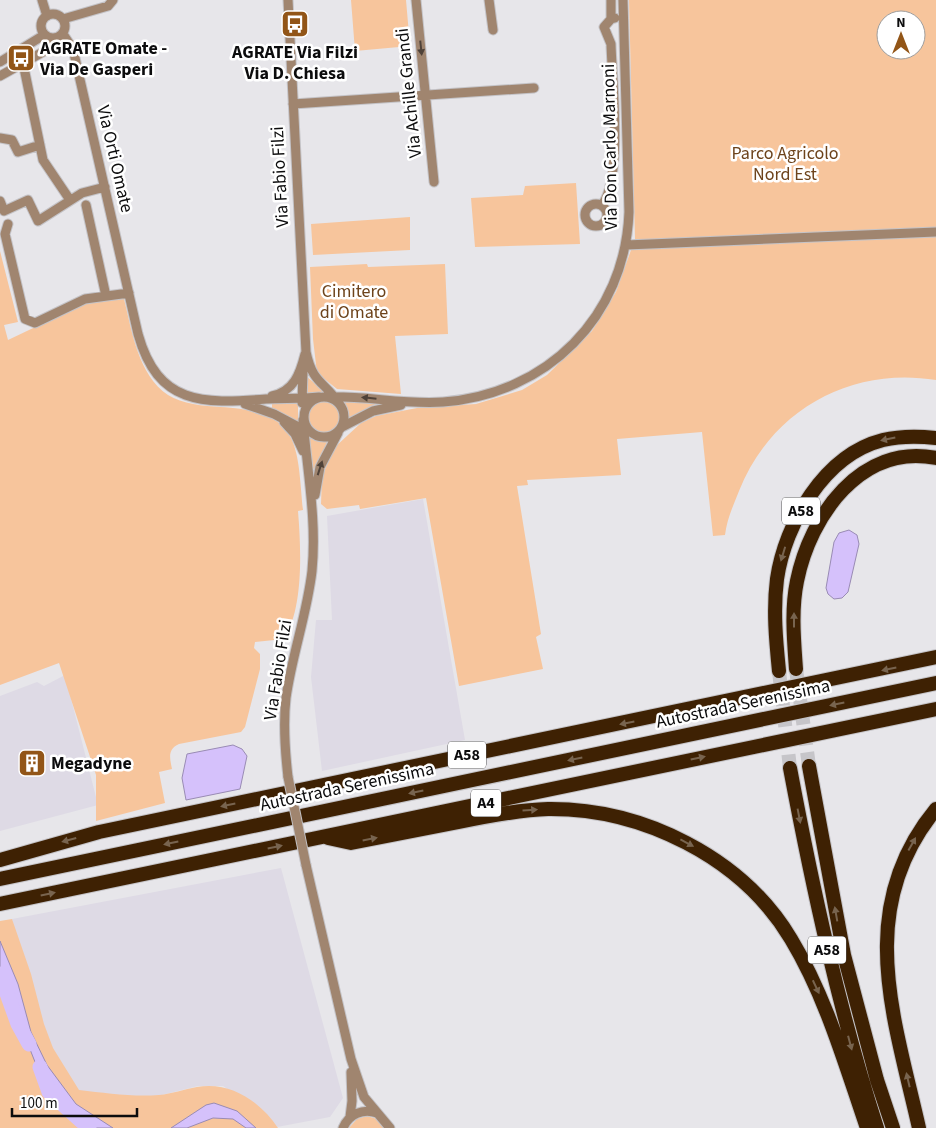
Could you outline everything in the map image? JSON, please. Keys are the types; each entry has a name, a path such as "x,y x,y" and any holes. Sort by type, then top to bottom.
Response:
{"highway":[{"name":"A58","path":"779,671 775,620 777,580 783,554 794,523 810,497 834,468 866,446 902,437 936,438"},
{"name":"A58","path":"796,669 794,643 796,583 806,553 826,512 855,478 880,462 911,456 936,458"},
{"name":"A58","path":"0,860 99,832 335,781 925,661 936,657"},
{"name":"Autostrada Serenissima","path":"0,879 936,683"},
{"name":"A4","path":"0,904 936,709"},
{"name":"A58","path":"809,766 844,955 877,1080 893,1128"},
{"name":"A58","path":"790,768 830,967 852,1051 877,1128"},
{"name":"A58","path":"322,837 351,843 498,814 548,809 582,811 615,816 655,829 693,847 721,865 747,886 770,910 790,937 824,1006 867,1128"},
{"path":"919,1128 890,996 886,970 886,940 891,899 901,867 914,838 936,809"}],"street":[{"path":"42,0 47,16"},
{"path":"63,18 108,6 113,0"},
{"name":"Via Fabio Filzi","path":"288,0 304,356 302,399 303,418 308,432 306,455 313,510"},
{"name":"Via Achille Grandi","path":"416,0 434,182"},
{"path":"490,0 493,30"},
{"path":"602,205 607,199 614,172 611,44 604,27 611,18 611,0"},
{"name":"Via Don Carlo Marnoni","path":"340,429 380,409 414,403 459,400 498,391 533,376 556,360 582,335 603,306 615,282 626,245 629,212 623,0"},
{"path":"0,76 50,48 66,26 63,18 56,14 47,16 41,24 44,35"},
{"path":"611,18 624,18"},
{"path":"0,62 44,35 60,36"},
{"name":"Via Orti Omate","path":"60,36 73,49 145,356 157,376 173,389 192,398 235,402 254,406 308,432"},
{"path":"23,63 43,160 70,200"},
{"path":"293,104 534,88"},
{"path":"0,138 12,140 18,152 40,145"},
{"path":"0,201 4,211 28,200 38,221 82,193 105,187"},
{"path":"86,205 106,296"},
{"path":"8,224 5,234 25,320 28,322 34,323 85,299 129,293"},
{"path":"626,245 936,232"},
{"name":"Via Fabio Filzi","path":"304,356 314,376 335,396 340,405"},
{"name":"Via Fabio Filzi","path":"259,400 279,395 289,389 298,377 304,356"},
{"name":"Via Don Carlo Marnoni","path":"322,397 335,396 414,403"},
{"path":"303,418 308,404 322,397 332,398 340,405 344,414 340,429 327,438 308,432"},
{"name":"Via Orti Omate","path":"235,402 322,397"},
{"name":"Via Orti Omate","path":"274,414 295,434 306,455"},
{"name":"Via Fabio Filzi","path":"340,429 320,467 313,510 310,581 286,704 285,743 288,777 306,865 351,1060"},
{"path":"351,1060 364,1097 390,1128"},
{"path":"343,1128 350,1118 352,1097 351,1060"},
{"path":"350,1118 365,1111 380,1115"}],"shaded area":[{"path":"423,499 465,740 322,771 311,677 316,620 332,620 327,516"},
{"path":"849,530 857,535 859,544 848,592 842,598 834,599 828,594 826,588 834,542 839,533"},
{"path":"65,675 98,805 0,831 0,696 37,682 44,686"},
{"path":"233,745 242,749 247,756 240,789 186,800 182,778 187,754"},
{"path":"281,868 343,1098 330,1117 277,1127 270,1118 223,1086 198,1086 106,1109 73,1088 56,1067 25,973 12,919"},
{"path":"0,941 18,984 31,1032 47,1065 76,1104 113,1128 89,1128 84,1125 57,1098 41,1077 0,974"},
{"path":"214,1103 237,1111 256,1128 246,1128 233,1119 213,1118 187,1128 171,1128 206,1105"}],"green space":[{"path":"351,0 406,0 410,46 355,51"},
{"name":"Parco Agricolo Nord Est","path":"629,0 936,0 936,380 904,377 874,380 845,388 818,400 793,417 771,438 753,462 732,507 725,535 713,536 702,432 617,439 621,475 527,480 528,485 517,486 541,634 536,637 543,669 459,686 426,498 360,509 359,505 327,509 321,504 322,476 335,447 361,423 376,416 417,408 476,404 522,390 547,375 592,331 616,292 635,239"},
{"path":"576,183 580,244 475,247 471,198 523,195 525,186"},
{"path":"410,217 410,250 313,255 311,224"},
{"path":"0,251 18,322 4,325 8,340 90,301 124,299 138,352 150,376 158,386 168,395 186,402 246,410 266,415 280,423 289,434 299,466 303,510 298,511 300,577 295,611 284,639 255,642 254,648 260,654 260,669 245,727 241,732 175,746 170,755 172,769 159,772 165,803 96,821 96,775 59,663 0,685"},
{"name":"Cimitero di Omate","path":"367,264 368,267 445,264 448,334 395,336 401,394 337,389 317,373 313,339 310,267"},
{"path":"306,376 324,391 324,393 304,395"},
{"path":"341,398 378,403 348,418"},
{"path":"272,400 298,402 298,421 296,423 272,409"},
{"path":"324,401 336,405 340,417 336,429 324,433 312,429 308,417 312,405"},
{"path":"309,436 318,440 328,440 315,469 311,468"},
{"path":"12,919 53,1048 79,1090 149,1095 197,1087 221,1087 243,1095 253,1102 271,1118 278,1128 0,1128 0,921"},
{"path":"367,1116 377,1119 384,1128 349,1128 357,1119"}],"waterway":[{"path":"0,974 18,1024 29,1044"},
{"path":"40,1067 49,1092 89,1128"}],"tunnel":[{"path":"796,669 809,766"},
{"path":"779,671 790,768"}],"place":[{"name":"AGRATE Via Filzi Via D. Chiesa","path":"295,24"},
{"name":"AGRATE Omate - Via De Gasperi","path":"21,58"},
{"name":"Megadyne","path":"32,763"}]}
